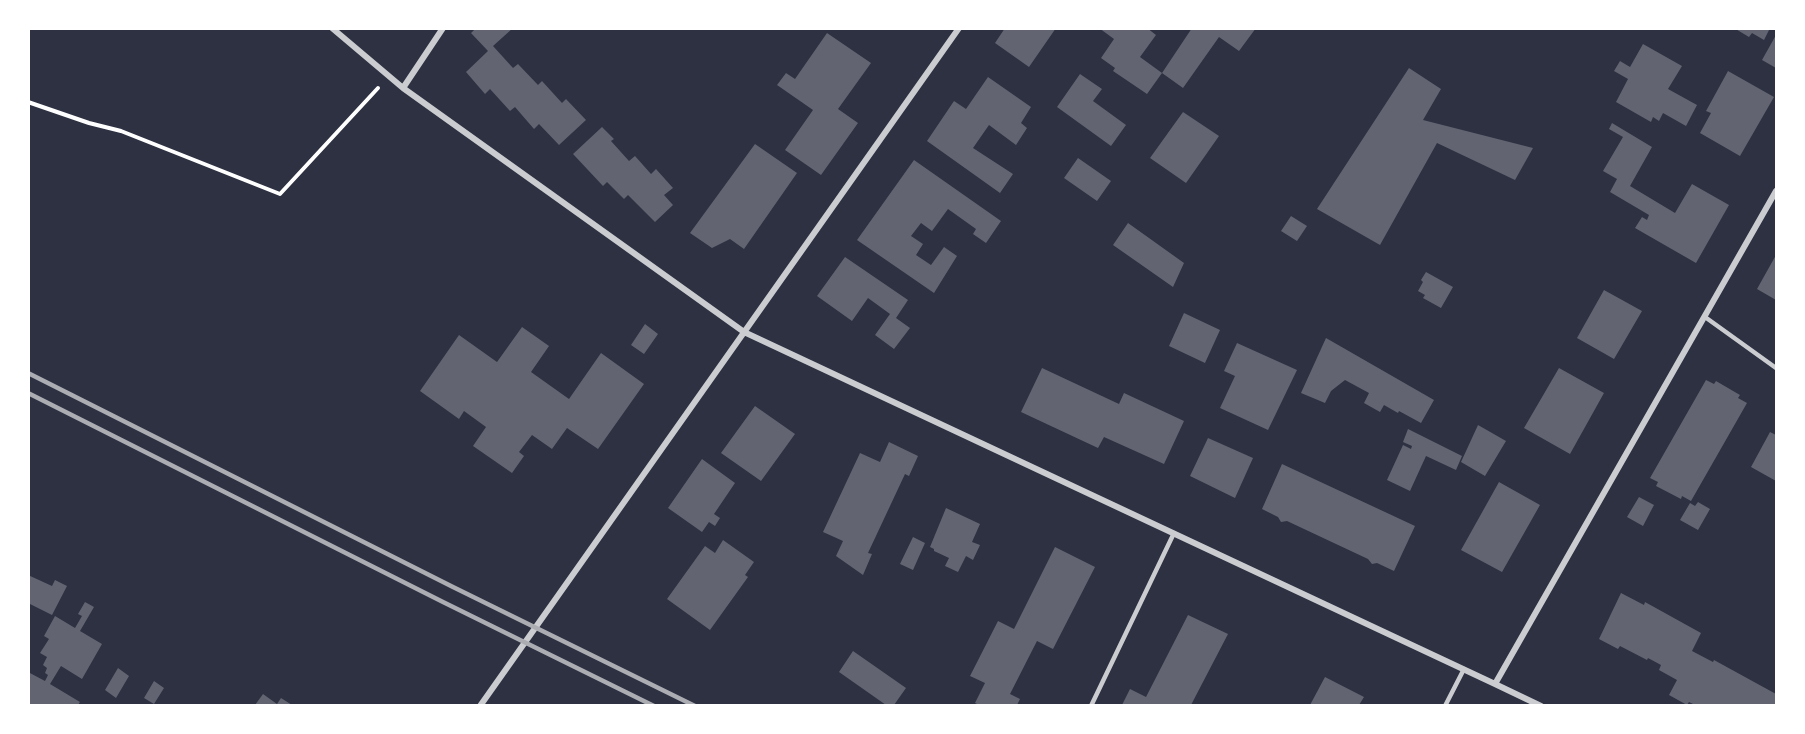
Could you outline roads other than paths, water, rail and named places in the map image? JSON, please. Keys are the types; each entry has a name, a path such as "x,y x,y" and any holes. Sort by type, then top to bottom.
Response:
{"street":[{"path":"332,28 403,88 744,332 1541,705"},
{"path":"403,88 443,28"},
{"path":"480,705 959,28"},
{"path":"1495,684 1776,191"}],"lane":[{"path":"1705,317 1776,368"},
{"path":"1091,705 1174,533"},
{"path":"1445,705 1464,669"}],"railway":[{"path":"28,373 695,706"},
{"path":"28,393 654,706"}]}
